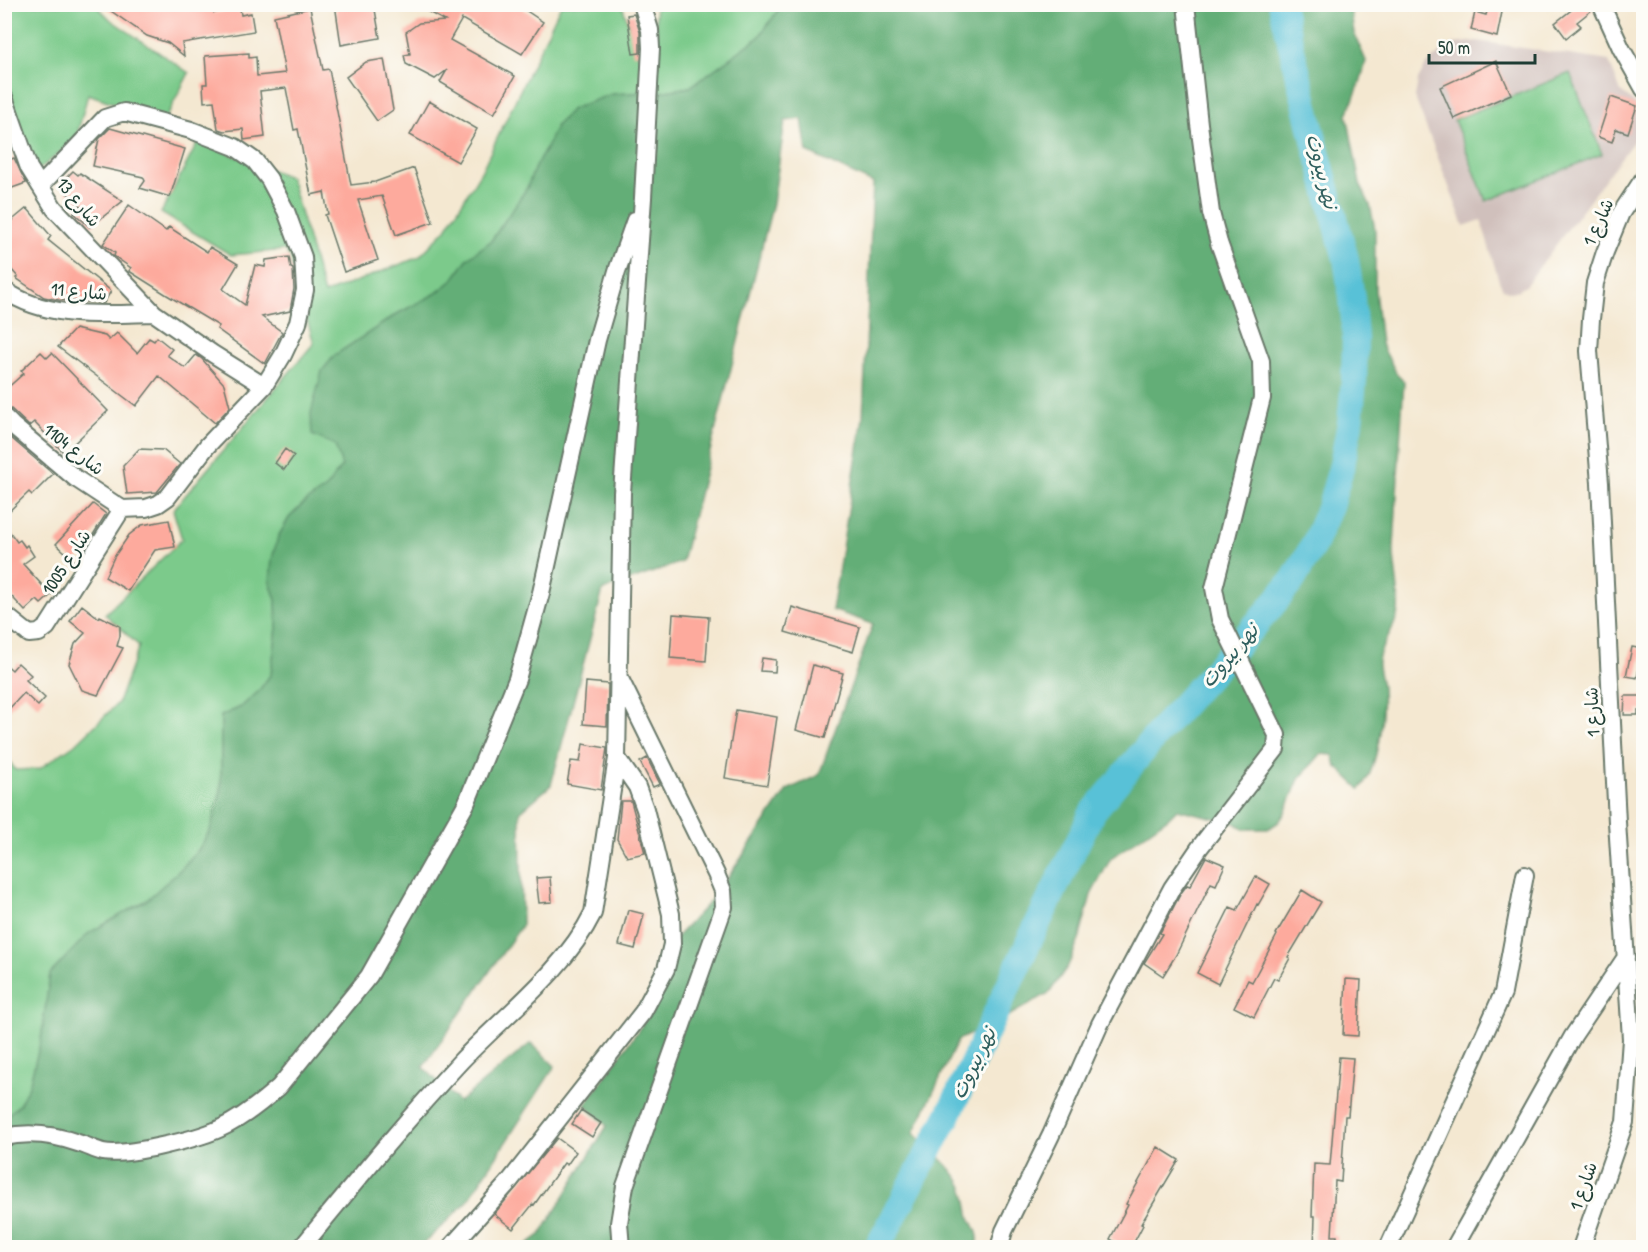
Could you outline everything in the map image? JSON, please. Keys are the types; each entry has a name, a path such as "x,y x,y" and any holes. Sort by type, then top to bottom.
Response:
{"street":[{"path":"301,1248 461,1062 565,958 587,926 597,900 617,758 622,493 651,48 650,30 642,4"},
{"path":"999,1248 1004,1230 1051,1135 1100,1024 1172,888 1200,847 1276,748 1277,735 1220,619 1214,588 1262,398 1263,375 1261,362 1219,243 1211,213 1186,4"},
{"path":"1601,4 1621,48 1644,89"},
{"name":"شارع 13","path":"4,97 29,168 54,207 154,313 264,386"},
{"path":"40,186 105,118 124,112 191,130 235,147 255,161 269,179 286,211 303,256 305,290 298,323 283,356 264,386 207,446 168,497 146,508 122,509"},
{"name":"شارع 1","path":"1581,1248 1625,1122 1631,1040 1617,822 1600,483 1589,351 1595,283 1621,213 1644,178"},
{"path":"4,1137 42,1134 104,1152 124,1153 161,1146 217,1130 262,1102 279,1088 369,976 466,804 517,679 541,593 597,339 617,271 643,198"},
{"name":"شارع 11","path":"4,290 36,306 63,312 154,313"},
{"name":"شارع 1104","path":"4,417 75,478 122,509"},
{"name":"شارع 1005","path":"4,614 29,634 39,633 47,627 122,509"},
{"path":"619,678 716,874 723,891 724,907 625,1186 619,1223 621,1248"},
{"path":"450,1248 509,1182 643,1012 666,969 672,944 671,914 645,809 637,787 617,758"},
{"path":"1388,1248 1503,993 1525,875"},
{"path":"1454,1248 1573,1036 1626,957"}],"shaded area":[{"path":"1477,41 1609,61 1621,92 1637,105 1638,135 1526,285 1511,292 1503,289 1499,281 1481,220 1464,226 1415,98 1418,80 1426,65 1453,44"}],"green space":[{"path":"5,5 96,5 111,20 189,73 164,121 88,94 76,139 36,172 5,132"},
{"path":"561,5 622,5 644,71 659,66 655,5 782,5 759,37 690,87 666,91 612,94 593,101 546,149 535,167 527,188 491,241 468,258 453,280 435,294 397,314 335,355 322,371 335,445 342,466 325,489 304,503 289,518 278,537 270,582 276,600 277,628 271,674 258,692 241,707 221,716 221,791 210,831 199,849 180,870 147,900 89,933 50,974 41,1040 29,1086 19,1105 5,1118 4,752 15,770 39,769 78,742 118,703 139,646 105,614 182,539 173,510 314,343 286,250 231,255 161,213 198,142 290,177 324,294 419,257 446,229 481,172"},
{"path":"782,5 1350,5 1354,33 1366,61 1347,115 1360,184 1370,205 1375,229 1375,290 1381,344 1397,374 1404,382 1394,547 1398,611 1397,618 1379,654 1378,668 1382,689 1381,727 1379,742 1366,781 1360,789 1336,766 1333,755 1321,754 1299,779 1279,822 1268,829 1245,829 1235,823 1177,809 1168,818 1111,858 1091,895 1079,940 1068,966 1049,993 958,1040 914,1133 946,1164 962,1185 970,1217 978,1235 977,1247 523,1247 541,1234 607,1126 585,1105 657,1004 667,947 716,895 787,790 819,775 873,624 832,610 863,418 873,183 807,152 802,119 785,121 773,203 682,562 603,590 551,785 520,812 522,925 423,1067 459,1102 531,1043 555,1066 467,1202 420,1247 5,1247 4,1118 19,1105 29,1086 41,1040 50,974 89,933 147,900 199,849 210,831 221,791 221,716 241,707 258,692 271,674 277,628 276,600 270,582 272,559 278,537 289,518 304,503 325,489 342,466 335,445 312,435 311,413 322,371 335,355 397,314 435,294 453,280 468,258 491,241 527,188 556,126 572,109 612,94 666,91 690,87 759,37"},
{"path":"1570,73 1602,154 1486,201 1454,120"}],"building":[{"path":"101,4 183,4 184,7 213,4 214,13 240,9 241,15 251,13 254,31 182,43 184,56 168,43 147,36"},
{"path":"335,4 374,4 380,38 341,45"},
{"path":"414,4 516,4 543,22 522,54 462,19 450,40 515,76 494,114 440,82 447,70 435,79 406,64 404,55 410,54 406,32 419,23 445,21"},
{"path":"1579,4 1591,4 1592,10 1577,22 1581,26 1566,38 1555,23"},
{"path":"310,8 323,70 329,69 351,185 375,182 414,168 433,222 396,235 382,196 358,200 378,260 344,272 325,215 328,214 324,192 311,195 298,129 294,130 286,88 260,91 265,137 244,140 243,129 224,131 218,129 214,101 204,102 203,84 207,84 205,56 249,53 249,58 256,57 257,76 285,73 274,16"},
{"path":"1488,8 1502,12 1497,37 1471,30 1475,12 1486,15"},
{"path":"634,14 640,32 640,53 633,54 627,15"},
{"path":"384,59 393,110 377,121 346,77 366,62"},
{"path":"1496,61 1511,94 1454,119 1440,87"},
{"path":"1611,97 1637,106 1628,133 1616,129 1612,142 1598,137"},
{"path":"429,101 477,129 458,162 410,135"},
{"path":"110,128 185,149 170,197 140,188 145,181 143,177 93,166 99,139"},
{"path":"14,158 26,183 4,191 4,162"},
{"path":"73,171 78,175 80,173 123,201 90,227 74,213 81,206 66,192 72,185 65,179"},
{"path":"129,205 166,231 169,227 207,252 210,247 238,264 223,289 245,305 255,265 265,267 266,260 289,257 293,269 294,289 290,311 262,317 282,332 265,364 217,329 219,326 129,271 131,268 114,256 115,253 103,244"},
{"path":"27,208 51,236 48,240 111,291 104,303 44,297 16,278 18,277 4,261 4,227"},
{"path":"75,329 105,336 109,340 117,333 137,353 149,338 154,341 157,337 172,349 167,355 185,368 196,355 224,384 230,407 215,423 159,376 136,406 58,347"},
{"path":"41,352 47,358 52,353 108,411 64,453 34,422 29,426 11,409 4,407 4,391 24,373 21,371"},
{"path":"4,432 53,474 32,495 29,492 4,516 4,477 10,471 4,465"},
{"path":"139,449 163,450 180,464 157,492 127,494 123,466"},
{"path":"285,449 294,456 284,470 275,463"},
{"path":"93,504 106,514 76,562 56,544"},
{"path":"169,520 175,547 155,550 128,591 105,577 114,557 129,535 142,525"},
{"path":"4,524 17,542 20,540 25,547 27,545 34,556 23,564 51,595 41,604 37,600 25,611 4,588"},
{"path":"82,605 99,618 100,616 120,626 117,646 123,648 98,695 82,690 69,664 75,644 85,633 70,621"},
{"path":"792,607 860,627 853,652 785,632"},
{"path":"673,614 709,617 706,661 670,658"},
{"path":"1632,647 1643,649 1637,678 1626,676"},
{"path":"762,658 776,660 775,672 760,671"},
{"path":"4,663 12,670 18,663 31,675 26,680 45,698 38,706 24,693 4,714"},
{"path":"813,665 843,673 825,738 796,730"},
{"path":"586,682 608,684 607,726 583,724"},
{"path":"1625,696 1644,696 1644,711 1638,710 1638,715 1624,715"},
{"path":"736,710 777,717 767,785 725,778"},
{"path":"583,744 607,748 601,790 567,784 571,761 580,762"},
{"path":"647,758 660,784 653,787 640,762"},
{"path":"621,801 631,801 645,853 627,857 617,839"},
{"path":"1206,857 1225,865 1216,885 1211,883 1176,955 1163,976 1144,963 1162,934 1160,933 1181,893 1187,885 1190,886"},
{"path":"1256,876 1270,884 1257,904 1218,984 1197,973 1230,907 1237,910"},
{"path":"550,877 552,902 539,903 536,878"},
{"path":"1302,890 1321,902 1288,957 1290,958 1278,980 1274,978 1254,1017 1234,1007 1248,980 1252,982 1276,934"},
{"path":"628,910 644,914 635,949 619,945"},
{"path":"1346,979 1361,980 1358,1036 1343,1035"},
{"path":"1339,1057 1353,1058 1348,1116 1345,1116 1341,1182 1335,1181 1332,1236 1337,1236 1337,1248 1314,1248 1315,1216 1312,1216 1314,1164 1330,1165"},
{"path":"581,1110 601,1123 592,1137 572,1124"},
{"path":"557,1138 576,1152 567,1165 564,1163 534,1205 513,1229 494,1214"},
{"path":"1158,1147 1179,1160 1141,1224 1143,1225 1131,1248 1125,1248 1110,1239 1128,1205 1126,1204"}],"waterway":[{"name":"نهر بيروت","path":"877,1248 948,1116 1031,937 1092,813 1164,726 1293,580 1314,544 1330,506 1342,465 1350,423 1355,338 1352,298 1346,259 1281,4"}]}
